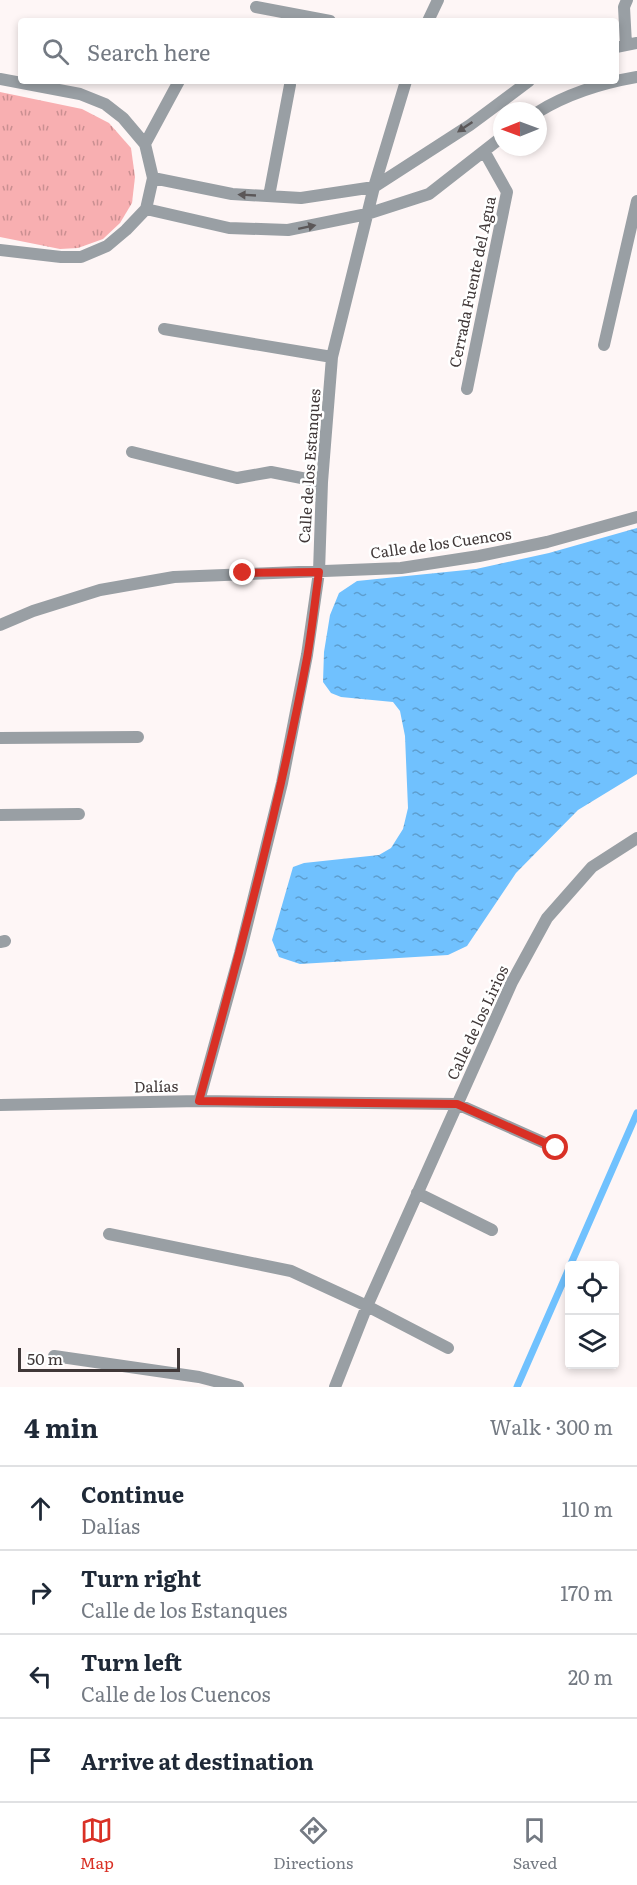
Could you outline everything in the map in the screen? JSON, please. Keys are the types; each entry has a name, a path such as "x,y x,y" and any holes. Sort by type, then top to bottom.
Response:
{"street":[{"path":"429,18 438,0"},
{"path":"626,45 624,7 627,0"},
{"path":"256,7 314,18"},
{"path":"619,81 637,77"},
{"path":"0,79 18,82"},
{"path":"0,250 81,257 107,246 126,231 146,209 153,178 145,144 123,118 105,104 80,94 27,84"},
{"path":"145,144 177,84"},
{"name":"Calle de los Estanques","path":"199,1101 240,953 282,783 307,655 319,572 322,482 332,357 367,214 405,84"},
{"path":"153,178 232,194 301,198 374,188 470,125 526,84"},
{"path":"547,107 587,88 605,84"},
{"path":"269,196 290,85"},
{"path":"146,209 230,228 288,230 367,214 429,194 493,144"},
{"name":"Cerrada Fuente del Agua","path":"467,389 507,192 484,151"},
{"path":"604,345 637,201"},
{"path":"164,329 332,357"},
{"path":"132,452 237,478 271,472 322,482"},
{"name":"Calle de los Cuencos","path":"0,625 33,611 100,590 174,577 401,567 478,556 547,542 637,517"},
{"path":"0,738 138,736"},
{"path":"0,815 79,814"},
{"name":"Calle de los Lirios","path":"335,1387 367,1306 512,982 547,918 592,867 637,838"},
{"name":"Dalías","path":"0,1105 199,1101 457,1104 556,1148"},
{"path":"417,1193 492,1230"},
{"path":"109,1234 291,1271 448,1347"},
{"path":"54,1356 199,1377 238,1387"}],"green space":[{"path":"0,92 82,109 109,123 131,148 135,177 132,203 120,223 103,239 78,248 60,249 0,237"}],"water":[{"path":"637,528 637,774 578,810 516,873 467,946 448,955 300,964 279,957 272,940 293,867 304,863 379,855 391,848 403,829 408,808 405,736 400,711 393,702 341,697 331,693 323,682 324,652 330,615 339,593 357,581 476,569 549,553"}],"waterway":[{"path":"572,1261 637,1113"},
{"path":"517,1387 565,1277"}],"route":[{"path":"243,573 319,572 307,655 282,783 240,953 199,1101 457,1104 556,1148"}]}
